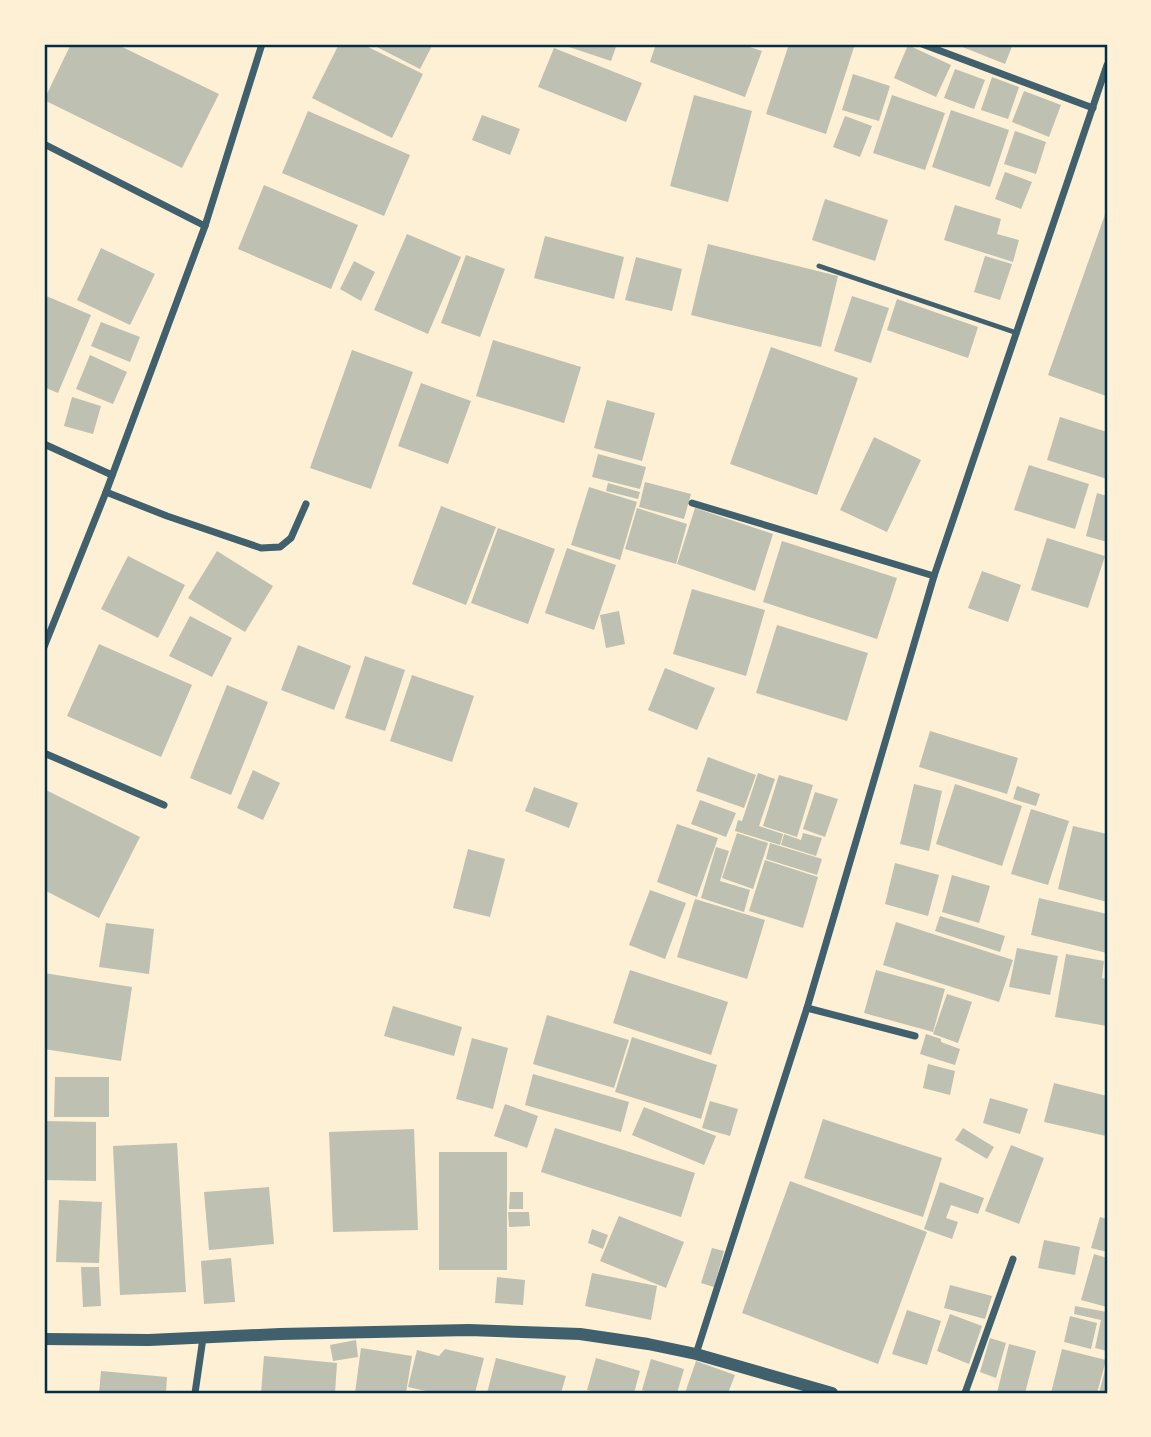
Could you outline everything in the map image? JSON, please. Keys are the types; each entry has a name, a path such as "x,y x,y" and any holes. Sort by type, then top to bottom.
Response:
{"street":[{"path":"44,647 106,492 205,226 262,44"},
{"path":"922,44 1093,108"},
{"path":"696,1354 807,1008 934,576 1107,65"},
{"path":"44,144 205,226"},
{"path":"44,444 112,475"},
{"path":"106,492 261,548 280,547 291,538 306,505"},
{"path":"692,503 934,576"},
{"path":"44,753 164,804"},
{"path":"807,1008 915,1036"},
{"path":"965,1393 1013,1259"},
{"path":"44,1339 149,1340 469,1330 580,1334 696,1354 832,1393"},
{"path":"195,1393 203,1338"}],"lane":[{"path":"819,266 1017,333"}],"building":[{"path":"71,44 116,44 219,94 182,168 44,100"},
{"path":"339,44 362,44 423,74 392,138 312,98"},
{"path":"371,44 433,44 420,69"},
{"path":"560,44 617,44 611,61"},
{"path":"656,44 741,44 762,51 745,97 650,62"},
{"path":"789,44 855,44 826,134 766,114"},
{"path":"955,44 1013,44 1005,64"},
{"path":"908,45 951,65 936,97 894,78"},
{"path":"554,48 642,83 626,122 538,87"},
{"path":"955,69 985,80 974,109 944,98"},
{"path":"853,74 890,86 879,121 842,110"},
{"path":"992,77 1019,87 1008,119 981,110"},
{"path":"1024,91 1061,105 1049,137 1012,122"},
{"path":"694,95 752,111 728,202 670,186"},
{"path":"892,95 945,113 925,170 873,153"},
{"path":"951,110 1009,130 990,187 932,167"},
{"path":"308,111 410,155 384,216 282,173"},
{"path":"482,115 520,129 510,155 472,140"},
{"path":"845,116 872,126 860,157 833,147"},
{"path":"1015,131 1046,142 1036,174 1004,164"},
{"path":"1005,172 1032,182 1021,209 995,199"},
{"path":"264,185 358,225 331,289 238,249"},
{"path":"825,199 888,220 875,261 812,240"},
{"path":"955,205 1001,219 997,234 1019,240 1013,262 944,240"},
{"path":"1107,209 1107,392 1106,396 1048,375"},
{"path":"407,234 461,257 428,334 374,310"},
{"path":"545,236 624,257 614,299 534,278"},
{"path":"708,244 838,276 821,347 691,315"},
{"path":"101,248 155,274 130,325 77,300"},
{"path":"466,255 505,269 480,337 441,323"},
{"path":"985,256 1012,264 1000,300 974,292"},
{"path":"636,257 682,269 672,311 625,300"},
{"path":"354,261 375,272 361,301 340,289"},
{"path":"44,295 91,315 58,393 44,387"},
{"path":"852,296 889,308 871,363 834,351"},
{"path":"897,299 978,327 968,358 887,330"},
{"path":"101,322 140,337 130,362 91,346"},
{"path":"493,340 581,367 564,423 476,396"},
{"path":"771,347 858,378 817,495 730,464"},
{"path":"352,350 413,372 371,489 310,468"},
{"path":"90,355 127,372 113,404 76,389"},
{"path":"421,383 471,401 448,464 398,446"},
{"path":"72,397 101,406 93,434 64,426"},
{"path":"607,400 655,413 642,461 594,448"},
{"path":"1060,417 1107,432 1107,479 1047,460"},
{"path":"874,437 921,460 887,532 840,510"},
{"path":"598,454 646,467 640,489 592,477"},
{"path":"1029,465 1089,484 1075,529 1014,510"},
{"path":"645,482 691,494 684,519 639,507"},
{"path":"608,483 640,492 638,499 606,491"},
{"path":"589,487 637,502 620,560 571,545"},
{"path":"1097,493 1107,496 1107,542 1086,536"},
{"path":"441,506 496,527 466,605 412,584"},
{"path":"637,508 687,524 676,564 625,549"},
{"path":"695,508 773,534 755,591 677,564"},
{"path":"498,528 555,549 528,624 471,603"},
{"path":"1047,538 1105,556 1088,608 1031,590"},
{"path":"782,541 897,578 877,639 763,602"},
{"path":"567,548 616,565 594,630 545,613"},
{"path":"217,551 273,586 245,632 188,598"},
{"path":"128,556 185,585 158,638 101,609"},
{"path":"982,571 1021,585 1008,622 968,608"},
{"path":"692,589 765,610 746,676 673,654"},
{"path":"619,611 625,644 606,648 600,615"},
{"path":"190,616 232,638 212,677 169,656"},
{"path":"777,625 868,653 847,721 756,693"},
{"path":"99,644 192,685 161,757 67,716"},
{"path":"298,645 351,666 334,710 281,690"},
{"path":"365,656 405,670 385,731 345,718"},
{"path":"665,668 715,688 697,730 648,710"},
{"path":"412,675 474,696 452,762 390,741"},
{"path":"227,685 268,702 231,795 190,778"},
{"path":"930,731 1018,758 1007,794 919,767"},
{"path":"708,757 756,775 744,808 696,791"},
{"path":"253,770 280,783 263,820 237,808"},
{"path":"758,773 775,779 759,826 783,834 780,845 735,831 738,820 742,821"},
{"path":"779,775 813,785 797,837 763,826"},
{"path":"914,784 942,791 929,851 900,844"},
{"path":"955,784 1022,806 1002,866 936,844"},
{"path":"1017,786 1040,794 1036,806 1013,799"},
{"path":"534,787 578,803 569,828 525,811"},
{"path":"44,789 140,837 99,918 44,890"},
{"path":"815,792 838,799 825,837 803,829"},
{"path":"700,800 736,813 726,837 691,824"},
{"path":"1031,809 1069,821 1048,885 1011,874"},
{"path":"677,824 718,838 697,897 657,882"},
{"path":"1073,826 1107,834 1107,902 1058,889"},
{"path":"737,833 768,843 753,889 722,878"},
{"path":"803,833 822,838 816,856 781,845 784,834 801,840"},
{"path":"770,843 822,859 817,875 766,859"},
{"path":"716,847 729,851 720,881 750,890 744,912 701,898"},
{"path":"468,849 505,859 490,917 453,908"},
{"path":"765,860 818,877 803,928 749,911"},
{"path":"895,863 939,875 928,916 885,904"},
{"path":"952,875 990,886 979,923 942,912"},
{"path":"650,890 686,903 665,959 629,945"},
{"path":"1039,898 1107,914 1107,953 1031,935"},
{"path":"695,899 765,920 747,979 677,957"},
{"path":"940,916 1005,936 1000,952 935,931"},
{"path":"896,922 1013,960 999,1002 883,965"},
{"path":"106,923 154,929 149,974 99,967"},
{"path":"1017,948 1058,956 1050,995 1009,987"},
{"path":"1066,954 1104,961 1102,978 1107,979 1107,1026 1055,1017"},
{"path":"630,970 728,1002 711,1055 613,1023"},
{"path":"876,970 945,989 933,1032 864,1013"},
{"path":"44,973 132,987 121,1061 44,1049"},
{"path":"947,994 972,1002 958,1043 933,1034"},
{"path":"393,1006 462,1027 454,1056 384,1036"},
{"path":"547,1015 629,1040 614,1088 533,1064"},
{"path":"926,1034 960,1049 955,1065 920,1054"},
{"path":"632,1037 717,1065 701,1119 615,1092"},
{"path":"472,1038 508,1048 493,1109 456,1099"},
{"path":"928,1064 955,1071 950,1095 923,1088"},
{"path":"533,1074 629,1102 621,1132 525,1105"},
{"path":"55,1077 109,1077 109,1117 54,1117"},
{"path":"1054,1083 1107,1096 1106,1136 1044,1122"},
{"path":"990,1098 1028,1109 1020,1134 983,1123"},
{"path":"710,1101 738,1109 730,1136 702,1128"},
{"path":"505,1104 538,1116 527,1148 494,1136"},
{"path":"644,1107 716,1136 704,1165 632,1135"},
{"path":"823,1119 942,1158 923,1217 804,1178"},
{"path":"44,1121 96,1122 96,1181 44,1180"},
{"path":"555,1128 695,1173 681,1217 541,1172"},
{"path":"963,1128 994,1147 987,1159 955,1140"},
{"path":"414,1129 418,1230 333,1232 329,1132"},
{"path":"177,1143 186,1292 120,1295 113,1146"},
{"path":"1011,1145 1044,1158 1019,1224 985,1211"},
{"path":"439,1152 507,1152 507,1270 439,1270"},
{"path":"790,1181 927,1232 878,1364 742,1313"},
{"path":"940,1182 984,1198 978,1214 951,1205 946,1218 958,1222 952,1239 924,1229"},
{"path":"269,1187 274,1244 209,1250 204,1192"},
{"path":"510,1192 523,1192 523,1209 509,1209"},
{"path":"59,1200 102,1202 99,1263 56,1262"},
{"path":"508,1212 529,1212 530,1226 509,1227"},
{"path":"619,1216 684,1242 666,1288 600,1261"},
{"path":"1100,1217 1107,1219 1107,1252 1091,1248"},
{"path":"592,1229 608,1235 603,1249 588,1243"},
{"path":"1044,1240 1080,1247 1075,1275 1038,1268"},
{"path":"712,1248 724,1251 714,1287 701,1283"},
{"path":"1094,1254 1107,1258 1107,1307 1081,1300"},
{"path":"231,1258 235,1302 204,1304 201,1261"},
{"path":"81,1267 99,1267 101,1306 83,1307"},
{"path":"592,1273 657,1286 651,1320 585,1306"},
{"path":"497,1277 525,1280 523,1305 495,1303"},
{"path":"950,1285 992,1296 985,1319 944,1308"},
{"path":"1075,1306 1107,1312 1107,1351 1095,1348 1101,1320 1074,1314"},
{"path":"907,1310 941,1321 927,1365 892,1354"},
{"path":"950,1314 982,1326 969,1364 937,1351"},
{"path":"1070,1316 1097,1323 1091,1349 1064,1342"},
{"path":"990,1338 1006,1343 996,1378 980,1372"},
{"path":"356,1340 358,1357 333,1361 330,1345"},
{"path":"1009,1344 1036,1351 1025,1393 997,1393"},
{"path":"361,1348 412,1356 406,1393 355,1393"},
{"path":"445,1349 484,1358 475,1393 435,1393 408,1387 417,1350 439,1356"},
{"path":"1062,1349 1106,1360 1097,1393 1051,1393"},
{"path":"264,1356 337,1363 335,1393 261,1393"},
{"path":"496,1358 566,1376 561,1393 487,1393"},
{"path":"596,1358 640,1371 634,1393 601,1393 587,1390"},
{"path":"651,1359 684,1369 677,1393 652,1393 642,1390"},
{"path":"696,1361 735,1375 728,1393 685,1393"},
{"path":"1106,1366 1107,1393 1099,1393"},
{"path":"101,1371 167,1377 166,1393 99,1393"}]}
